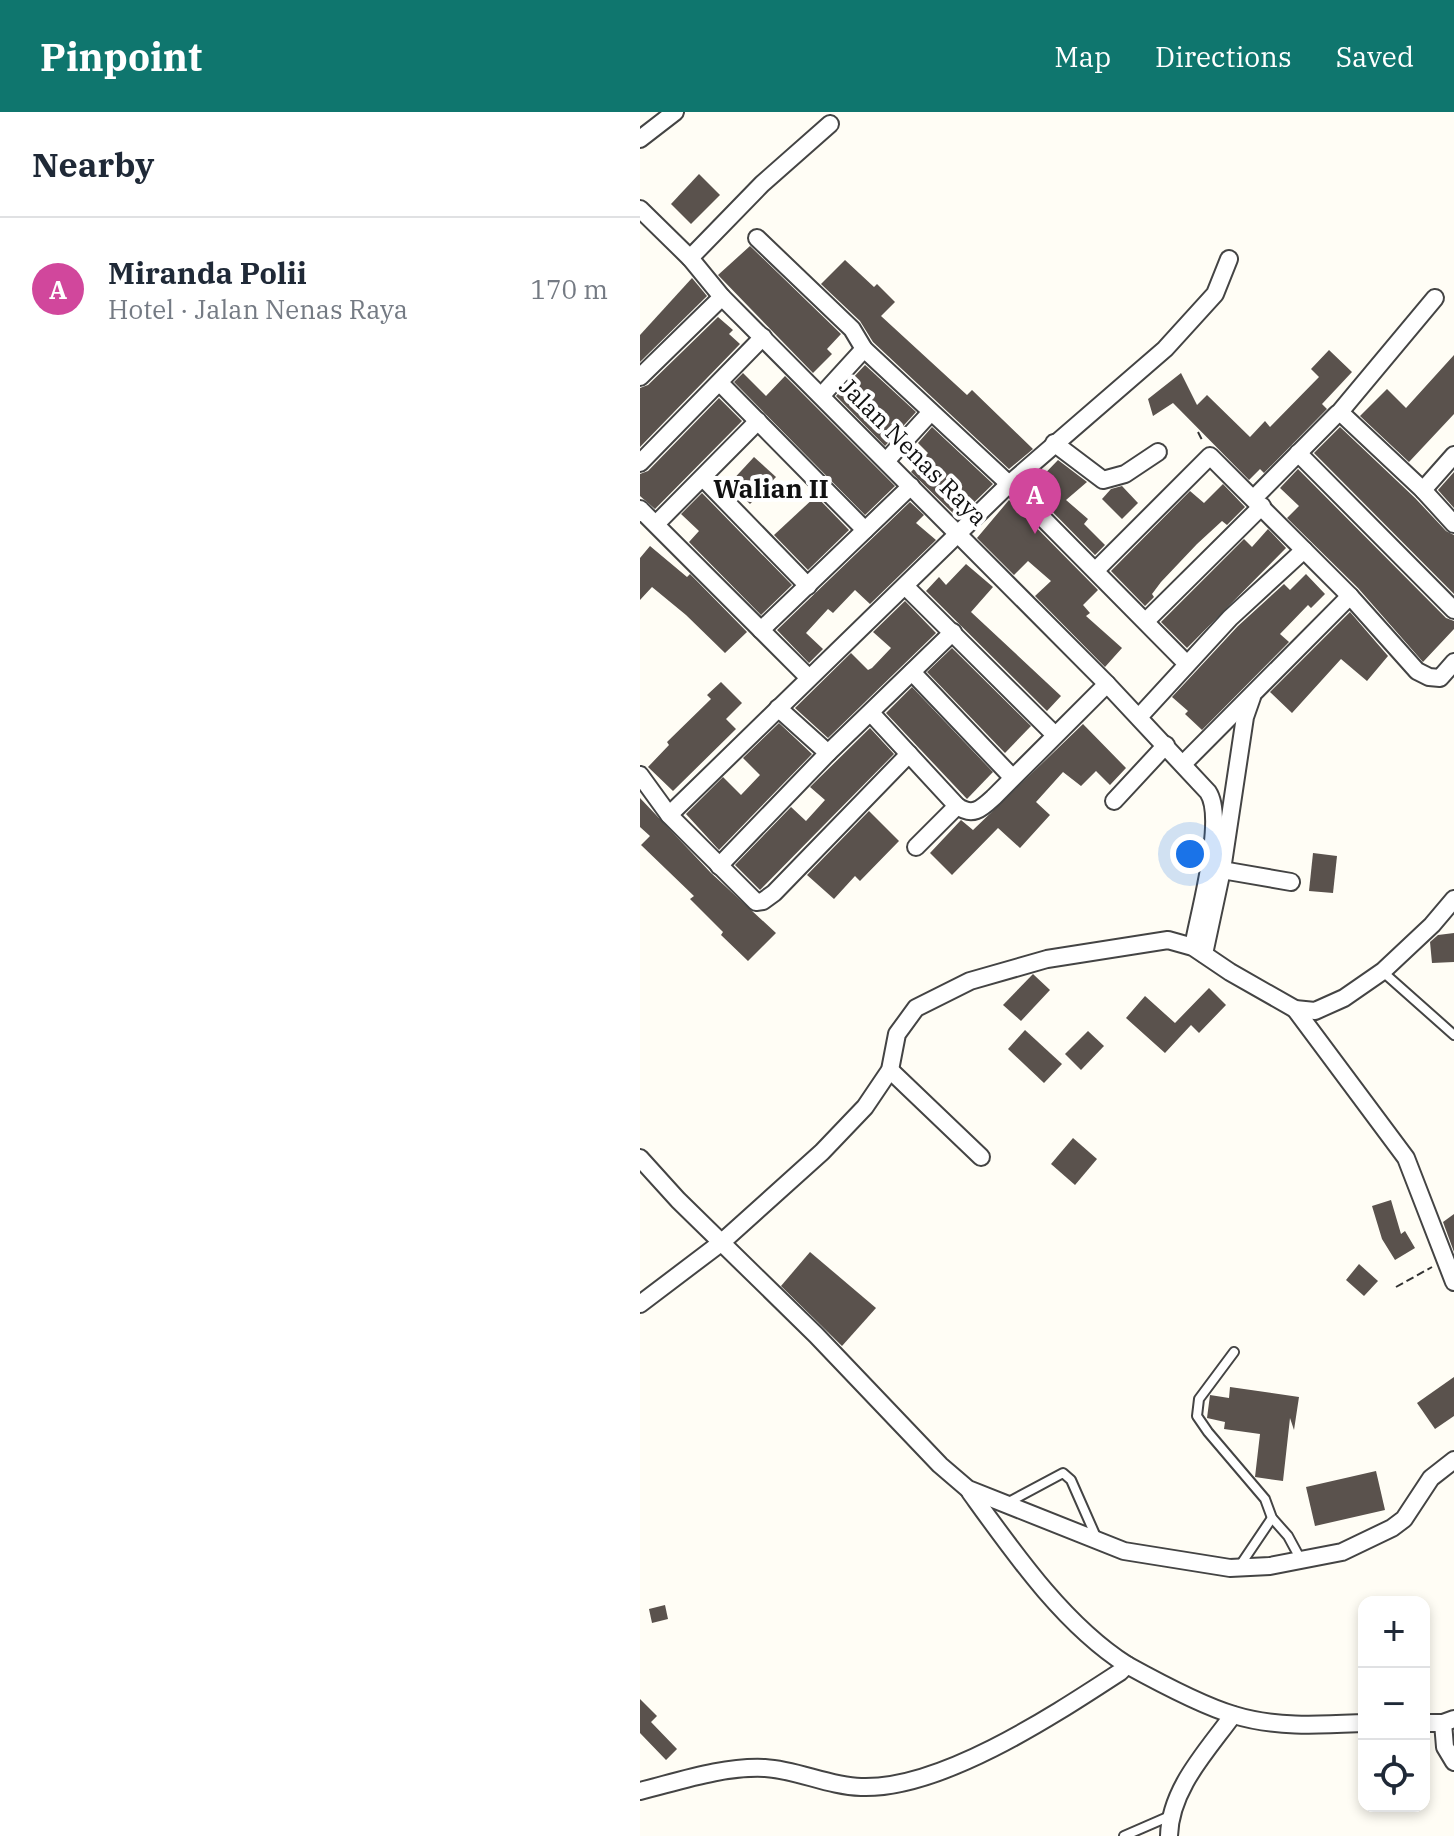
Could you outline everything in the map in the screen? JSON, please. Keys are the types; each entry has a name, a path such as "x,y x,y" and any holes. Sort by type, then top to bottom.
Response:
{"street":[{"path":"640,139 675,112"},
{"path":"690,258 762,184 830,124"},
{"name":"Jalan Nenas Raya","path":"640,209 690,258 722,297 1222,801"},
{"path":"757,238 852,329 864,349 1009,484 1186,663"},
{"path":"669,815 1009,484 1165,349 1215,294 1229,259"},
{"path":"640,377 722,297"},
{"path":"1146,621 1258,502 1298,453 1339,413 1435,298"},
{"path":"640,463 763,337"},
{"path":"822,395 864,349"},
{"path":"720,383 865,530"},
{"path":"887,460 931,412"},
{"path":"1339,413 1423,490 1454,524"},
{"path":"656,524 758,421"},
{"path":"1054,443 1103,480 1125,474 1158,452"},
{"path":"1298,453 1454,610"},
{"path":"1423,490 1454,455"},
{"path":"1096,570 1210,456 1350,596 1417,671 1440,678 1454,662"},
{"path":"703,478 808,586"},
{"path":"761,630 911,486"},
{"path":"640,509 809,678"},
{"path":"1139,717 1230,618 1304,550"},
{"path":"905,586 1055,735"},
{"path":"1184,763 1350,596"},
{"path":"719,866 828,753 953,632"},
{"path":"912,672 1012,777"},
{"path":"871,713 957,806 975,812 1107,684"},
{"path":"1198,950 1214,834 1252,697"},
{"path":"778,708 828,753"},
{"path":"1114,801 1166,745"},
{"path":"640,775 669,815 756,902 769,898 909,754"},
{"path":"1198,950 1222,870 1222,801"},
{"path":"916,847 957,806"},
{"path":"1222,870 1291,882"},
{"path":"1295,1009 1315,1011 1344,998 1383,971 1432,925 1454,899"},
{"path":"640,1304 722,1242 822,1152 865,1107 890,1070 897,1034 916,1008 970,981 1047,959 1168,940 1198,950 1295,1009 1406,1158 1447,1256 1454,1282"},
{"path":"890,1070 981,1157"},
{"path":"640,1158 940,1465 968,1489 1005,1540 1084,1634 1127,1665 1233,1715 1268,1723 1358,1723"},
{"path":"968,1489 1124,1551 1161,1559 1239,1567 1301,1561 1342,1552 1392,1528 1414,1507 1431,1478 1454,1460"},
{"path":"640,1791 735,1768 767,1768 862,1788 913,1780 971,1757 1044,1721 1127,1665"},
{"path":"1169,1836 1170,1816 1185,1781 1233,1715"},
{"path":"1448,1721 1445,1747 1454,1762"}],"lane":[{"path":"1383,971 1454,1035"},
{"path":"1234,1352 1199,1399 1197,1416 1259,1490 1272,1518 1288,1536 1301,1561"},
{"path":"1004,1504 1063,1473 1071,1480 1097,1539"},
{"path":"1239,1567 1272,1518"},
{"path":"1124,1836 1170,1816"}],"path":[{"path":"1396,1287 1447,1256"}],"building":[{"path":"699,174 720,195 691,224 671,204"},
{"path":"750,246 841,334 827,349 832,354 813,373 718,275"},
{"path":"845,260 895,302 881,316 967,395 972,390 1033,449 1009,469 873,342 860,321 821,284"},
{"path":"692,278 707,296 640,362 640,335"},
{"path":"718,317 733,330 729,334 740,344 640,447 640,388 648,385"},
{"path":"1329,350 1352,372 1322,404 1327,409 1264,473 1260,469 1249,480 1173,403 1153,416 1148,399 1181,373 1197,405 1207,395 1250,437 1265,421 1270,427 1319,377 1311,369"},
{"path":"1454,355 1454,414 1409,462 1360,416 1387,389 1406,408"},
{"path":"865,365 916,412 885,446 836,396"},
{"path":"743,373 766,396 785,376 895,486 865,515 734,382"},
{"path":"719,398 742,421 655,509 640,496 640,474 648,471"},
{"path":"932,427 993,484 958,518 911,472 928,453 918,443"},
{"path":"1340,427 1446,531 1454,535 1454,594 1314,453"},
{"path":"754,457 776,477 750,504 729,484"},
{"path":"1058,460 1087,482 1066,500 1088,519 1084,524 1105,545 1095,555 1030,489"},
{"path":"1298,469 1446,618 1454,621 1454,629 1423,662 1358,588 1287,518 1299,506 1280,488"},
{"path":"1454,472 1454,508 1438,490"},
{"path":"1223,484 1245,507 1227,525 1222,521 1197,544 1161,582 1152,594 1154,597 1145,606 1111,571 1190,491 1204,503"},
{"path":"1122,486 1138,503 1122,519 1102,499 1111,489"},
{"path":"702,493 792,585 761,615 689,542 699,531 681,514"},
{"path":"816,496 849,530 808,570 774,535"},
{"path":"1009,500 1098,590 1083,605 1090,613 1086,616 1122,648 1105,667 1035,596 1051,581 1028,561 1014,575 977,538"},
{"path":"910,502 924,515 916,523 936,540 870,604 855,590 833,613 828,609 806,633 823,649 809,663 777,630"},
{"path":"1268,529 1286,548 1187,648 1161,622 1244,539 1252,547"},
{"path":"650,546 687,577 690,574 747,632 725,653 652,587 640,600 640,558"},
{"path":"966,564 993,587 971,612 1061,696 1047,711 926,591 939,577 946,585"},
{"path":"1306,574 1325,594 1311,608 1308,605 1280,634 1289,642 1202,730 1185,714 1188,711 1172,697 1238,626 1284,584 1290,590"},
{"path":"905,601 936,633 828,738 795,708 851,653 868,670 872,668 891,648 873,632"},
{"path":"1350,612 1388,656 1367,681 1341,659 1292,713 1270,692"},
{"path":"952,648 1031,726 1005,753 927,672"},
{"path":"721,682 742,703 726,719 736,729 673,791 648,767 669,745 667,742 711,699 707,695"},
{"path":"912,687 993,772 967,799 886,713"},
{"path":"779,723 812,754 719,850 686,814 723,777 741,795 760,775 743,758"},
{"path":"1083,724 1126,768 1110,785 1096,771 1081,786 1063,772 1036,802 1050,815 1020,848 998,828 952,875 930,853 961,820 973,830"},
{"path":"870,728 894,754 760,890 735,865 791,807 806,821 825,800 810,787"},
{"path":"640,798 711,873 776,933 748,961 690,899 694,896 641,845 650,836 640,827"},
{"path":"869,811 899,841 860,881 855,876 834,899 807,875"},
{"path":"1313,853 1337,856 1333,893 1309,891"},
{"path":"1454,933 1454,962 1432,963 1430,942 1438,935"},
{"path":"1033,974 1050,990 1021,1021 1003,1005"},
{"path":"1209,988 1226,1005 1199,1033 1191,1025 1165,1053 1126,1018 1145,996 1175,1023"},
{"path":"1025,1030 1062,1064 1044,1083 1008,1049"},
{"path":"1088,1031 1104,1046 1081,1070 1065,1054"},
{"path":"1073,1138 1097,1159 1075,1185 1051,1164"},
{"path":"1391,1200 1401,1234 1405,1231 1415,1248 1395,1260 1382,1239 1372,1206"},
{"path":"1454,1214 1454,1252 1443,1222"},
{"path":"810,1252 876,1308 842,1346 781,1286"},
{"path":"1359,1264 1378,1281 1364,1296 1346,1280"},
{"path":"1454,1377 1454,1416 1435,1429 1417,1403"},
{"path":"1230,1387 1299,1397 1294,1430 1290,1418 1283,1481 1255,1477 1260,1434 1224,1429 1225,1422 1207,1418 1210,1395 1229,1398"},
{"path":"1376,1471 1385,1510 1315,1526 1306,1487"},
{"path":"665,1605 668,1619 652,1623 649,1609"},
{"path":"640,1699 657,1716 651,1722 677,1749 666,1760 640,1733"}],"place":[{"name":"Miranda Polii","path":"1035,534"}],"district":[{"name":"Walian II","path":"771,489"}]}
